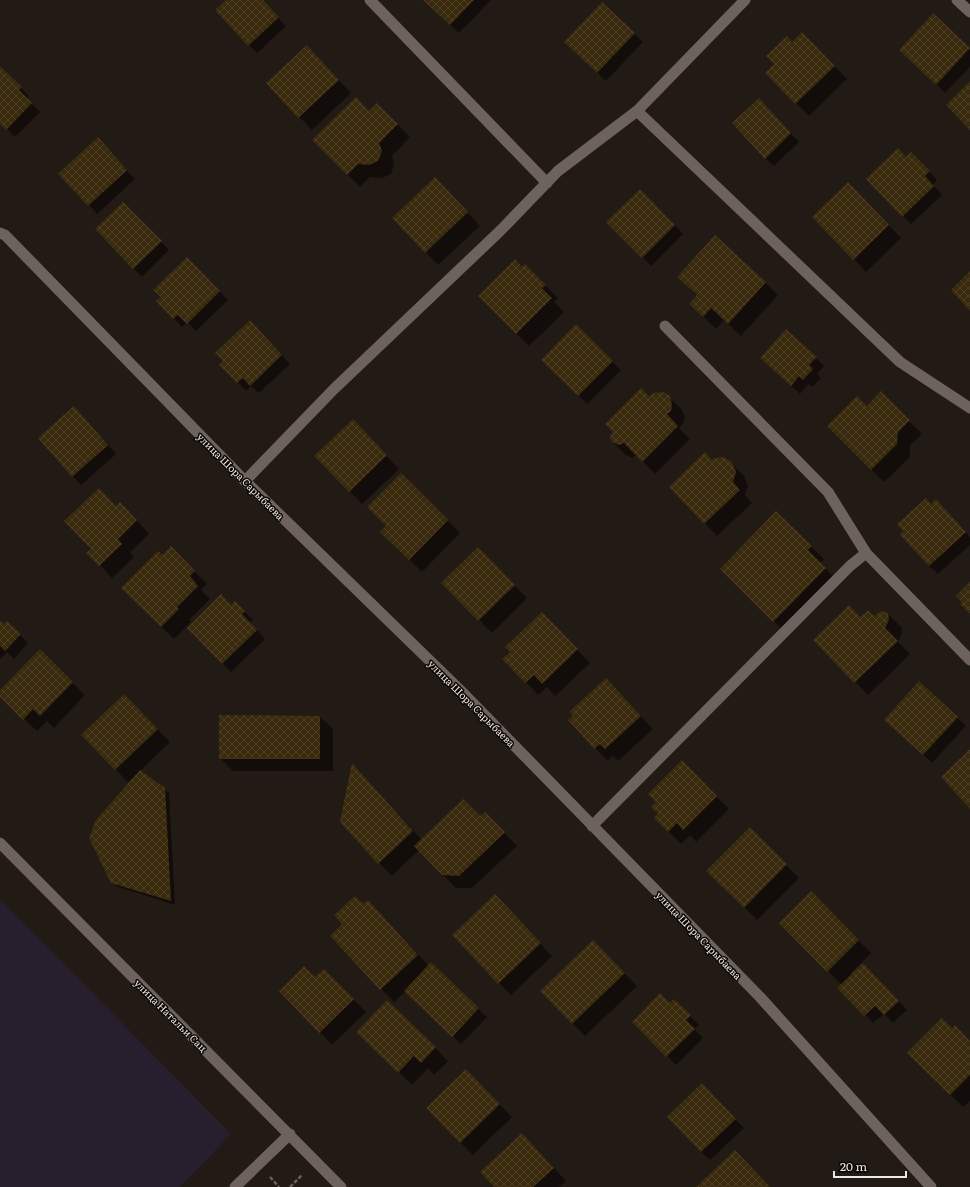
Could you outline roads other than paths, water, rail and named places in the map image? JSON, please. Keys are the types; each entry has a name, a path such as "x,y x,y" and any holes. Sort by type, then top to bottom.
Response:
{"street":[{"path":"370,0 547,183"},
{"path":"245,481 334,389 500,231 558,171 637,111 745,0"},
{"path":"957,0 970,12"},
{"path":"637,111 900,362 970,408"},
{"path":"0,222 2,234"},
{"name":"улица Шора Сарыбаева","path":"2,234 245,481 408,638 760,997 931,1187"},
{"path":"665,326 828,492 866,553 970,660"},
{"path":"592,826 850,566 866,553"},
{"name":"улица Натальи Сац","path":"0,843 341,1187"},
{"path":"236,1187 290,1134"}]}
